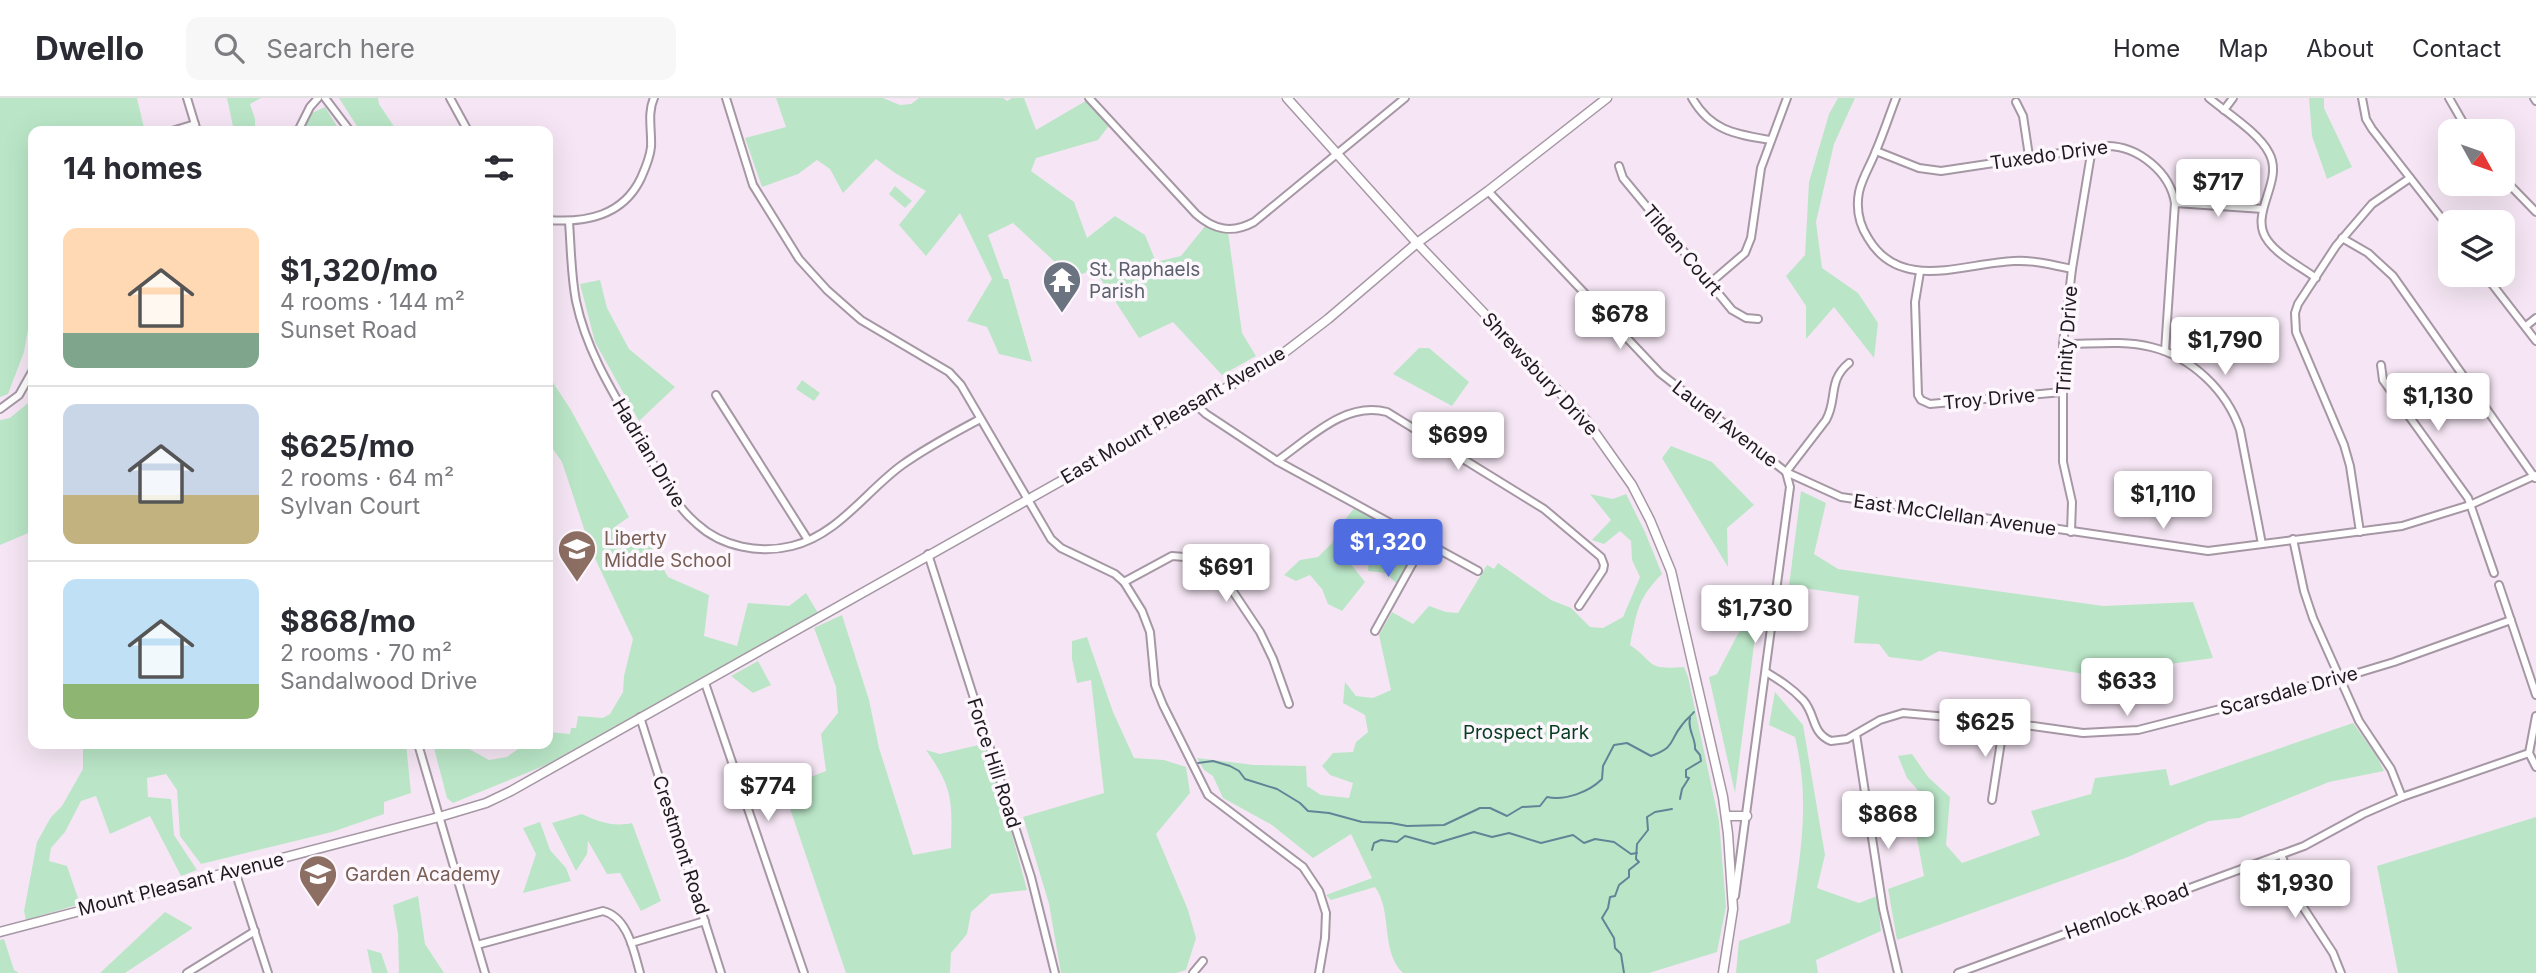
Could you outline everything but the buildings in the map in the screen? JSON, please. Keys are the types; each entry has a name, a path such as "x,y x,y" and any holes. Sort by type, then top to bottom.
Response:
{"main road":[{"name":"Shrewsbury Drive","path":"1287,98 1417,243 1586,420 1632,485 1671,571 1726,816 1733,909"},
{"name":"East Mount Pleasant Avenue","path":"705,682 1280,355 1328,319 1417,243 1607,98"},
{"name":"Mount Pleasant Avenue","path":"0,932 486,803 705,682"},
{"path":"1726,816 1747,816"},
{"name":"Laurel Avenue","path":"1724,973 1733,909"}],"street":[{"path":"187,98 195,126"},
{"path":"300,126 318,98"},
{"path":"325,98 346,126"},
{"path":"450,98 465,126"},
{"path":"553,220 569,222 593,218 610,212 625,201 637,186 651,150 650,116 654,98"},
{"path":"726,98 753,185 799,258 827,290 861,320 949,372 961,384 1051,539 1061,548 1124,582 1142,611 1150,632 1156,685 1163,705 1208,795 1303,867 1319,891 1326,913 1319,973"},
{"path":"1089,98 1206,224 1219,229 1236,230 1254,222 1405,98"},
{"path":"1692,98 1703,116 1715,125 1733,133 1770,140"},
{"path":"1710,283 1745,253 1751,238 1761,168 1787,98"},
{"path":"1896,98 1859,192 1858,206 1861,225 1870,242 1889,261 1907,270 1920,272 2017,261 2072,269"},
{"path":"2209,98 2260,141 2269,152 2274,177 2263,209 2266,239 2316,278"},
{"path":"2224,110 2233,98"},
{"path":"2362,98 2366,119 2372,129 2438,214"},
{"path":"2449,98 2461,119"},
{"path":"2016,102 2023,116 2029,156"},
{"name":"Tuxedo Drive","path":"1876,151 1933,171 2117,146 2142,156 2165,179 2175,202"},
{"name":"Trinity Drive","path":"2071,532 2071,502 2063,462 2063,344 2092,148"},
{"name":"Tilden Court","path":"1619,166 1623,178 1732,310 1746,318 1758,319"},
{"path":"2360,532 2350,466 2344,445 2296,332 2295,313 2342,238 2372,204 2410,178"},
{"path":"2515,190 2536,212"},
{"name":"Laurel Avenue","path":"1488,191 1660,373 1786,472 1790,487 1733,909"},
{"path":"2165,351 2175,202 2263,209"},
{"name":"Hadrian Drive","path":"569,222 576,300 598,366 676,501 698,526 716,538 731,544 773,549 808,540 834,526 901,466 981,419"},
{"path":"2342,238 2368,253 2393,276 2535,477"},
{"name":"Troy Drive","path":"1920,272 1915,302 1918,394 1921,400 1930,404 2062,393"},
{"path":"2495,287 2536,341"},
{"path":"2526,326 2536,318"},
{"path":"2063,344 2131,344 2165,351 2206,378 2235,415 2246,453 2262,544"},
{"path":"1786,472 1826,421 1830,412 1834,380 1839,371 1849,363"},
{"path":"2381,365 2383,380 2468,498 2494,573"},
{"path":"0,409 19,395 28,379"},
{"path":"716,395 808,540"},
{"path":"1195,404 1277,461 1478,571"},
{"path":"1277,461 1349,413 1366,408 1387,412 1544,509 1601,556 1603,570 1579,606"},
{"name":"East McClellan Avenue","path":"1786,472 1851,500 2208,551 2402,526 2470,505 2535,477"},
{"path":"2293,538 2304,591 2313,618 2359,721 2391,769 2402,797"},
{"path":"1376,631 1425,541"},
{"name":"Force Hill Road","path":"928,554 1031,877 1055,973"},
{"path":"1124,582 1172,556 1210,562 1220,572 1260,632 1289,704"},
{"path":"2499,585 2536,695"},
{"name":"Scarsdale Drive","path":"1766,672 1783,682 1804,701 1815,727 1822,736 1837,741 1880,720 1903,713 2004,722 2083,733 2138,730 2342,678 2511,620"},
{"path":"705,682 804,973"},
{"path":"2536,716 2529,753 2536,767"},
{"name":"Crestmont Road","path":"640,717 721,973"},
{"path":"1992,800 2004,722"},
{"path":"1856,734 1883,909 1898,973"},
{"path":"419,749 485,973"},
{"name":"Hemlock Road","path":"1958,973 2304,846 2363,814 2402,797 2529,753"},
{"path":"2281,854 2299,901 2333,953 2341,973"},
{"path":"236,871 268,973"},
{"path":"477,945 597,911 609,912 622,924 640,973"},
{"path":"631,943 705,921"},
{"path":"187,973 255,930"},
{"path":"1193,973 1203,961"}],"green space":[{"path":"0,98 137,98 144,126 28,126 28,329 24,352 8,394 0,397"},
{"path":"227,98 261,98 250,104 255,126 233,126"},
{"path":"339,98 378,98 394,126 357,126"},
{"path":"776,98 883,98 900,105 911,104 919,98 1003,98 1007,101 1024,98 1036,130 1089,99 1111,123 1098,140 1036,158 1031,171 1074,202 1087,238 1115,216 1145,235 1156,262 1181,256 1206,225 1228,232 1242,333 1256,356 1222,375 1173,322 1139,338 1095,270 1071,277 1013,223 988,235 1004,279 1008,279 1032,362 999,354 987,327 967,321 992,279 960,213 926,256 899,225 926,191 876,159 843,193 830,169 817,160 798,174 762,187 745,138 786,127"},
{"path":"1838,98 1855,98 1834,144 1816,222 1822,268 1858,293 1878,323 1874,358 1834,307 1806,339 1806,306 1786,276 1805,255 1809,182 1829,114"},
{"path":"2309,98 2324,98 2324,108 2352,167 2327,179 2312,136"},
{"path":"325,107 337,126 306,126 312,113"},
{"path":"895,186 912,201 905,208 889,194"},
{"path":"600,280 607,308 629,349 675,387 639,421 595,342 580,284"},
{"path":"1419,348 1429,348 1469,382 1452,406 1393,374"},
{"path":"802,380 820,393 814,401 796,389"},
{"path":"553,383 571,410 629,517 616,526 625,541 643,532 668,577 709,595 704,636 737,646 748,603 789,606 806,593 818,613 735,663 546,765 453,803 447,798 434,749 469,749 489,760 507,757 518,749 553,749 553,732 570,734 571,728 576,728 578,716 603,718 610,714 623,692 633,639 591,550 562,462 553,449"},
{"path":"28,403 28,533 0,545 0,420 10,418"},
{"path":"1671,446 1712,462 1754,505 1727,528 1728,567 1662,458"},
{"path":"1801,491 1826,503 1814,554 1838,569 2103,606 2193,602 2213,658 2091,675 1939,651 1921,661 1889,657 1879,644 1854,643 1859,596 1789,586"},
{"name":"Prospect Park","path":"1590,494 1613,499 1626,494 1662,574 1643,599 1630,645 1652,664 1672,668 1684,667 1688,677 1719,821 1726,907 1717,952 1649,973 1403,973 1391,954 1384,908 1375,887 1331,900 1326,895 1372,878 1351,834 1313,858 1272,825 1223,798 1213,776 1204,770 1197,758 1254,765 1306,766 1307,786 1321,795 1349,798 1353,783 1330,775 1322,766 1333,753 1353,752 1356,742 1368,732 1365,715 1343,703 1345,682 1356,696 1373,698 1391,690 1379,635 1392,612 1413,624 1429,606 1458,613 1487,565 1494,569 1498,563 1551,600 1571,608 1590,627 1603,628 1623,617 1640,577 1632,560 1631,541 1620,531 1604,544 1592,540 1611,520"},
{"path":"1356,506 1416,546 1397,584 1386,573 1368,571 1369,559 1389,549 1368,531 1355,525 1345,535 1345,546 1354,552 1350,563 1365,582 1342,611 1328,604 1322,589 1310,575 1296,581 1284,575 1300,560 1318,557 1332,543 1343,522"},
{"path":"1759,606 1735,793 1709,677 1717,674 1750,611"},
{"path":"842,615 869,700 879,748 913,855 951,848 949,796 942,776 926,750 940,754 987,743 1027,890 991,894 971,912 967,934 951,953 950,973 846,973 783,788 826,771 821,734 838,713 836,687 814,628"},
{"path":"1087,637 1113,712 1134,758 1164,760 1186,767 1190,793 1156,834 1188,910 1196,938 1186,970 1176,973 1061,973 1049,904 1023,817 1104,793 1091,680 1077,683 1072,659 1072,641"},
{"path":"758,661 771,685 753,693 731,676"},
{"path":"1775,692 1803,725 1825,855 1817,888 1859,903 1877,896 1881,931 1816,960 1818,973 1736,973 1739,941 1790,923 1797,876 1803,808 1800,761 1795,737 1769,725"},
{"path":"2353,723 2384,771 2329,782 2239,818 2209,821 2128,857 1897,940 1888,889 1924,876 1913,817 1923,796 1907,778 1898,756 1912,754 1928,777 1950,797 1946,845 1962,863 2040,835 2031,811 2091,794 2095,778 2166,769 2170,786"},
{"path":"83,749 407,749 411,793 384,802 384,814 332,832 201,864 180,836 177,790 166,774 147,778 148,797 171,799 174,835 197,870 181,876 150,816 110,834 96,796 81,801 65,832 51,848 49,861 67,866 80,904 26,920 24,911 37,842 83,769"},
{"path":"582,814 607,823 632,823 661,901 641,911 620,873 607,874 588,841 587,854 576,871 552,823"},
{"path":"2536,817 2536,973 2398,973 2377,866"},
{"path":"540,822 550,850 566,868 571,881 523,893 536,854 523,828"},
{"path":"418,896 425,944 444,973 397,973 398,934 393,905"},
{"path":"165,912 193,928 125,973 100,973"},
{"path":"4,939 14,970 19,973 0,973 0,940"},
{"path":"367,949 381,953 388,973 372,973"}],"waterway":[{"path":"1198,763 1213,761 1230,766 1239,771 1245,779 1277,789 1308,811 1329,813 1362,822 1407,826 1444,825 1480,808 1490,808 1507,816 1522,807 1540,806 1547,797 1561,798 1584,791 1602,779 1603,766 1614,745 1627,743 1651,756 1669,746 1683,723 1694,712"},
{"path":"1680,799 1682,789 1689,778 1686,777 1686,770 1701,761 1695,749 1690,718"},
{"path":"1624,973 1621,954 1615,948 1614,938 1602,918 1610,897 1615,896 1619,885 1629,877 1629,870 1639,862 1636,859 1637,844 1648,830 1647,817 1655,812 1672,809"},
{"path":"1372,850 1374,843 1381,840 1397,842 1405,836 1434,844 1474,832 1492,837 1509,833 1541,843 1573,835 1584,843 1595,839 1614,842 1631,854 1637,853"}],"place":[{"name":"St. Raphaels Parish","path":"1062,314"},
{"name":"Liberty Middle School","path":"577,583"},
{"name":"Garden Academy","path":"318,908"}]}
